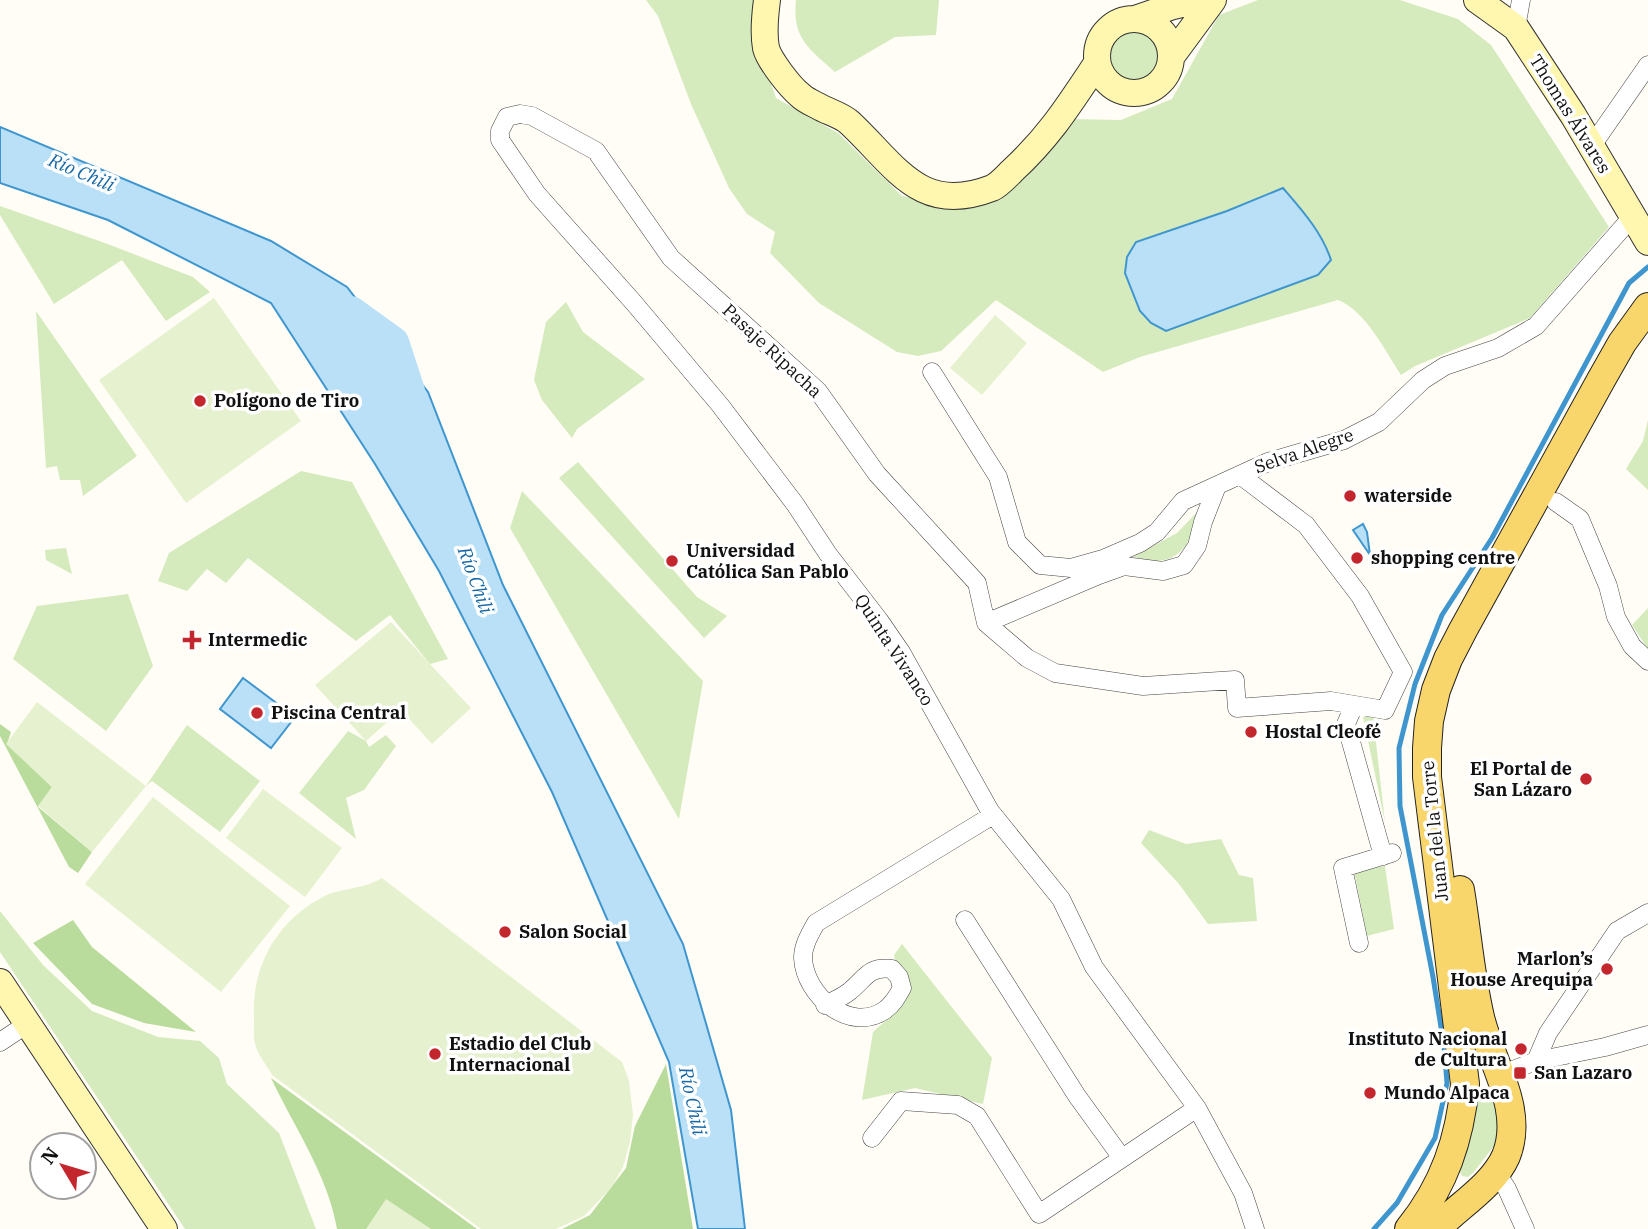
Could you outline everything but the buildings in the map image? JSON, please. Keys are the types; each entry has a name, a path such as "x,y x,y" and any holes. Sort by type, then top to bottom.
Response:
{"main road":[{"name":"Juan del la Torre","path":"1436,1229 1496,1172 1511,1139 1511,1117 1500,1075 1473,1038 1427,778 1428,734 1436,690 1463,630 1601,380 1622,343 1648,307"},
{"name":"Juan del la Torre","path":"1409,1229 1425,1210 1451,1157 1463,1109 1473,1038 1480,1016 1453,846 1446,782 1447,727 1453,698 1464,670 1617,388 1648,340"},
{"path":"1451,1157 1453,1170 1460,1180 1472,1185 1484,1183 1496,1172"},
{"path":"1439,1185 1452,1179 1459,1182 1464,1187 1464,1202"}],"street":[{"path":"767,0 764,17 767,50 799,95 848,120 898,173 920,190 950,197 970,195 995,187 1036,149 1067,110 1097,63 1099,44 1104,34 1113,26 1123,20 1199,0"},
{"path":"1097,63 1103,77 1119,90 1129,93 1149,90 1165,77 1171,57 1213,0"},
{"name":"Thomas Álvares","path":"1477,0 1516,27 1647,240"},
{"path":"1516,27 1521,0"},
{"path":"1135,19 1157,26 1170,46 1171,57"},
{"path":"1591,147 1648,65"},
{"path":"1067,110 1091,104 1119,90"},
{"name":"Quinta Vivanco","path":"596,151 532,116 520,114 507,117 500,131 500,140 506,151 537,194 720,405 879,620 901,652 993,815 1061,899 1094,967 1198,1108 1243,1193 1255,1229"},
{"name":"Pasaje Ripacha","path":"596,151 671,258 818,391 877,474 976,583 986,623"},
{"name":"Selva Alegre","path":"986,623 1101,567 1140,543 1157,532 1184,501 1268,462 1344,440 1379,422 1423,380 1445,366 1498,348 1536,326 1632,217"},
{"path":"932,372 998,477 1017,542 1040,565 1071,569 1124,566 1163,571 1184,565 1197,546 1217,486"},
{"path":"986,623 1027,658 1055,673 1143,686 1235,680 1237,708 1331,701 1385,710 1404,671 1360,596 1306,526 1240,475"},
{"path":"1556,502 1580,519 1608,586 1616,618 1632,646 1648,661"},
{"path":"1354,705 1346,724 1387,854 1343,867 1359,943"},
{"path":"825,1005 817,996 806,973 803,957 806,940 816,923 993,815"},
{"path":"1536,1061 1548,1033 1617,931 1648,913"},
{"path":"965,920 1077,1096 1122,1158"},
{"path":"0,982 164,1229"},
{"path":"0,1042 27,1024"},
{"path":"1500,1075 1536,1061 1648,1035"},
{"path":"872,1138 901,1101 958,1105 976,1115 1039,1214 1198,1108"},
{"path":"1496,1172 1507,1189 1524,1229"}],"green space":[{"path":"646,0 755,0 754,32 776,98 838,133 902,196 974,208 1028,173 1068,119 1121,120 1172,99 1219,15 1258,0 1400,0 1458,19 1491,45 1609,227 1530,318 1415,366 1401,375 1366,322 1348,305 1338,300 1140,357 1103,372 996,300 941,351 918,356 897,352 819,303 770,253 775,232 747,214 729,188 691,104 658,16"},
{"path":"796,0 939,0 936,35 895,37 835,72 810,49 799,33 795,13"},
{"path":"1133,25 1150,30 1158,38 1163,55 1158,72 1150,80 1133,85 1116,80 1108,72 1103,55 1108,38 1116,30"},
{"path":"0,206 193,277 210,292 166,321 122,260 54,304 0,215"},
{"name":"Polígono de Tiro","path":"214,298 301,421 186,503 99,380"},
{"path":"566,302 583,332 645,379 577,429 572,438 542,400 534,380 546,322"},
{"path":"36,311 137,456 83,496 80,480 60,480 57,466 46,468"},
{"path":"995,315 1027,343 982,395 950,368"},
{"path":"1648,420 1648,490 1626,469 1643,441"},
{"path":"578,462 697,597 727,616 704,638 559,478"},
{"path":"301,471 352,482 448,659 430,664 390,615 356,641 248,558 226,583 207,569 187,591 158,581 169,553"},
{"path":"522,491 703,681 679,819 510,528"},
{"path":"1201,508 1188,543 1175,556 1156,561 1133,557 1177,533"},
{"path":"66,548 72,574 46,560 45,550"},
{"path":"128,594 153,666 106,731 13,659 37,606"},
{"path":"1648,608 1648,649 1632,625"},
{"path":"391,622 471,708 432,744 401,710 366,741 315,685"},
{"path":"37,702 146,786 92,852 38,806 52,787 6,744"},
{"path":"1373,716 1385,822 1363,717"},
{"path":"0,724 11,732 7,744 52,787 38,807 92,852 78,873 69,867 0,736"},
{"path":"187,725 260,781 220,832 152,781 146,786"},
{"path":"348,731 366,741 369,747 386,735 396,746 364,790 346,798 356,839 299,793"},
{"path":"263,789 342,848 305,897 226,838"},
{"path":"153,797 290,906 221,992 85,884"},
{"path":"1149,830 1186,844 1221,839 1239,875 1253,878 1257,921 1208,924 1179,884 1141,843"},
{"path":"1385,866 1394,929 1367,936 1354,871"},
{"name":"Estadio del Club Internacional","path":"382,878 622,1062 629,1081 633,1115 630,1142 623,1167 611,1188 584,1216 556,1229 481,1229 272,1075 261,1057 254,1037 254,1001 262,965 279,934 305,908 321,898"},
{"path":"0,911 43,965 92,1011 158,1037 200,1041 219,1058 227,1084 279,1133 316,1229 185,1229 0,952"},
{"path":"73,920 92,947 196,1032 144,1023 92,1004 33,943"},
{"path":"902,944 992,1058 983,1104 915,1088 862,1100 873,1032 903,1005 894,955"},
{"path":"666,1064 693,1229 562,1229 590,1215 626,1168 635,1126"},
{"path":"271,1078 477,1229 337,1229 333,1209 318,1170"},
{"path":"1498,1096 1501,1137 1473,1173 1468,1177 1462,1176 1458,1169 1471,1097"},
{"path":"386,1199 431,1229 366,1229"}],"water":[{"path":"0,127 271,241 347,287 428,392 503,585 683,944 731,1110 745,1229 698,1229 669,1062 552,792 439,571 375,464 271,303 108,220 0,183"},
{"path":"1283,188 1310,221 1327,250 1331,260 1318,275 1166,331 1151,323 1140,311 1125,273 1127,257 1136,242 1227,211"},
{"path":"1363,524 1367,532 1370,555 1353,530"},
{"name":"Piscina Central","path":"243,678 295,717 271,748 220,709"}],"waterway":[{"path":"1374,1229 1397,1203 1435,1138 1447,1083 1433,977 1400,806 1399,748 1415,684 1442,615 1492,538 1629,283 1648,267"},
{"name":"Río Chili","path":"351,311 394,342 410,391"}],"place":[{"name":"Polígono de Tiro","path":"200,401"},
{"name":"waterside","path":"1350,496"},
{"name":"shopping centre","path":"1357,558"},
{"name":"Universidad Católica San Pablo","path":"672,561"},
{"name":"Intermedic","path":"192,640"},
{"name":"Piscina Central","path":"257,713"},
{"name":"Hostal Cleofé","path":"1251,732"},
{"name":"El Portal de San Lázaro","path":"1586,779"},
{"name":"Salon Social","path":"505,932"},
{"name":"Marlon’s House Arequipa","path":"1607,969"},
{"name":"Instituto Nacional de Cultura","path":"1521,1049"},
{"name":"Estadio del Club Internacional","path":"435,1054"},
{"name":"San Lazaro","path":"1520,1073"},
{"name":"Mundo Alpaca","path":"1370,1093"}]}
